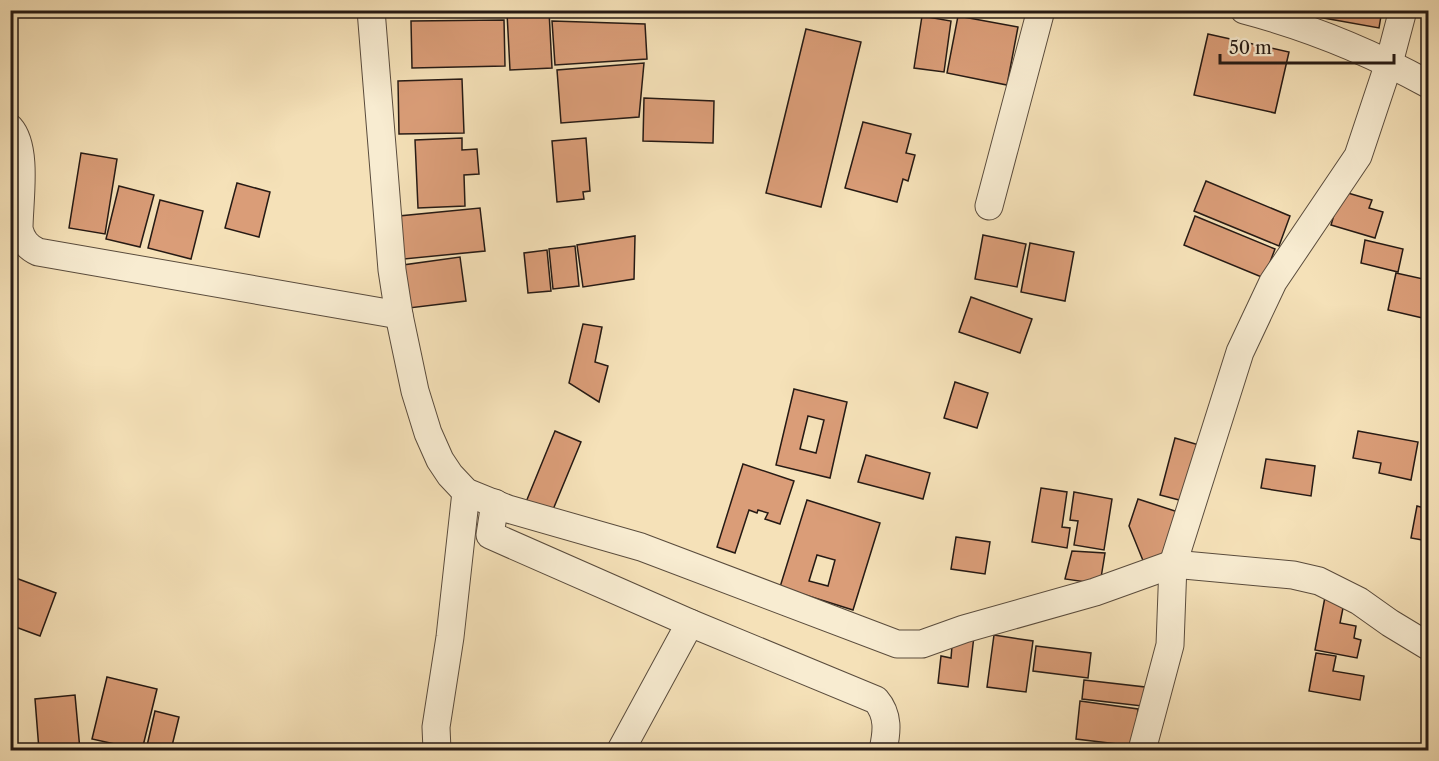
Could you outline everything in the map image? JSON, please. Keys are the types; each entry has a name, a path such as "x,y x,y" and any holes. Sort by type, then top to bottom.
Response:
{"street":[{"path":"371,10 392,270 399,315 415,391 428,433 440,460 466,492 641,547 897,644 922,644 964,629 1095,592 1173,564 1293,575 1319,581 1344,592 1428,645"},
{"path":"989,206 1041,10"},
{"path":"1244,10 1325,35 1389,63 1428,84"},
{"path":"1142,750 1170,645 1173,564 1240,352 1254,318 1273,282 1358,156 1389,63 1402,10"},
{"path":"10,128 19,142 19,229 29,248 38,252 399,315"},
{"path":"437,750 436,727 450,637 466,492"},
{"path":"495,503 490,536 876,700 882,707 887,721 883,750"},
{"path":"621,750 690,622"}],"building":[{"path":"1296,10 1382,10 1379,28 1296,13"},
{"path":"549,11 552,68 510,70 507,13"},
{"path":"922,16 951,21 944,72 914,68"},
{"path":"958,16 1018,27 1007,85 947,73"},
{"path":"504,20 505,66 412,68 411,21"},
{"path":"552,21 645,24 647,59 555,65"},
{"path":"806,29 861,42 821,207 766,193"},
{"path":"1208,34 1289,52 1275,113 1194,95"},
{"path":"644,63 639,117 561,123 557,70"},
{"path":"462,79 464,133 399,134 398,81"},
{"path":"644,98 714,101 713,143 643,141"},
{"path":"863,122 911,134 906,153 915,155 908,181 903,179 897,202 845,188"},
{"path":"462,138 462,150 477,149 479,174 464,175 465,206 418,208 415,140"},
{"path":"586,138 590,191 583,192 584,199 557,202 552,141"},
{"path":"81,153 117,159 105,234 69,228"},
{"path":"1206,181 1290,216 1279,246 1194,211"},
{"path":"237,183 270,192 259,237 225,228"},
{"path":"119,186 154,195 140,247 106,239"},
{"path":"1341,191 1372,200 1369,208 1383,212 1375,238 1331,225"},
{"path":"160,200 203,211 191,259 148,248"},
{"path":"480,208 485,251 404,259 399,216"},
{"path":"1195,216 1275,249 1264,278 1184,245"},
{"path":"983,235 1026,244 1017,287 975,279"},
{"path":"635,236 634,279 583,287 577,245"},
{"path":"1365,240 1403,249 1398,272 1361,263"},
{"path":"1030,243 1074,252 1065,301 1021,292"},
{"path":"575,246 579,286 553,289 549,249"},
{"path":"547,250 551,291 528,293 524,253"},
{"path":"460,257 466,301 409,308 403,265"},
{"path":"1396,273 1428,280 1427,319 1388,310"},
{"path":"971,297 1032,319 1020,353 959,332"},
{"path":"583,324 602,327 595,362 608,366 599,402 569,383"},
{"path":"955,382 988,393 977,428 944,418"},
{"path":"794,389 847,402 830,478 776,465","holes":["808,416 824,420 816,453 800,449"]},
{"path":"555,431 581,442 552,512 526,502"},
{"path":"1358,431 1418,442 1411,480 1379,473 1381,463 1353,458"},
{"path":"1175,438 1199,445 1183,501 1160,495"},
{"path":"866,455 930,473 923,499 858,482"},
{"path":"1266,459 1315,466 1311,496 1261,488"},
{"path":"743,464 794,481 780,524 765,519 768,513 749,510 735,553 717,547"},
{"path":"1041,488 1067,492 1062,527 1070,528 1067,548 1032,542"},
{"path":"1074,492 1112,499 1104,550 1074,545 1078,521 1070,520"},
{"path":"1138,499 1178,512 1159,568 1144,563 1129,526"},
{"path":"807,500 880,523 853,610 780,587","holes":["817,555 835,560 828,586 809,581"]},
{"path":"1417,506 1428,509 1428,541 1411,538"},
{"path":"956,537 990,542 985,574 951,569"},
{"path":"1072,551 1105,553 1100,584 1065,579"},
{"path":"13,577 56,593 40,636 10,625 10,585"},
{"path":"1325,597 1343,608 1340,623 1356,626 1354,638 1361,640 1357,658 1315,650"},
{"path":"953,634 974,636 968,687 938,683 941,656 951,658"},
{"path":"994,635 1033,641 1026,692 987,687"},
{"path":"1036,646 1091,653 1088,678 1033,671"},
{"path":"1316,653 1336,656 1333,671 1364,676 1360,700 1309,691"},
{"path":"107,677 157,689 142,750 92,739"},
{"path":"1084,680 1145,687 1142,706 1082,699"},
{"path":"75,695 80,750 39,750 35,699"},
{"path":"1080,701 1138,709 1134,746 1076,739"},
{"path":"155,711 179,717 171,750 146,750"}]}
